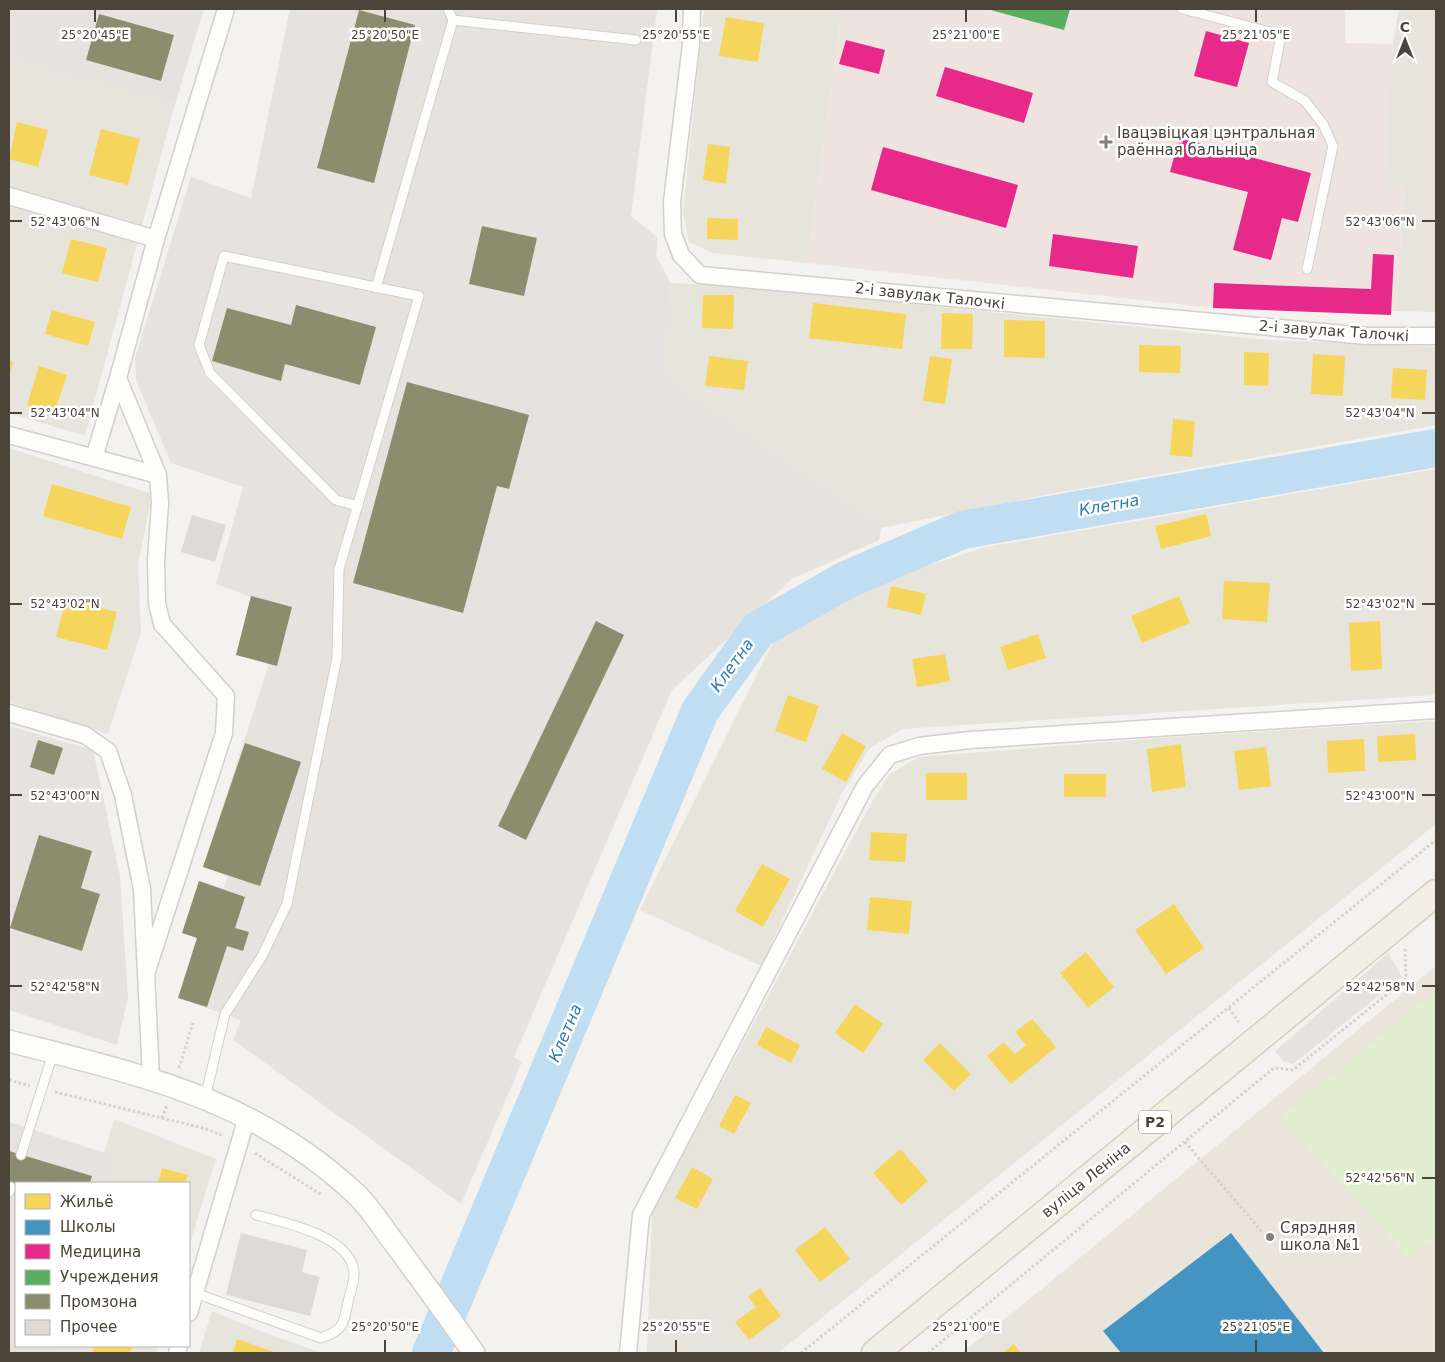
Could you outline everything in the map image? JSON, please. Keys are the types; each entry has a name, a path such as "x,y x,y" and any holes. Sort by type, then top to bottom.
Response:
{"main road":[{"name":"вуліца Леніна","path":"876,1353 1436,892"}],"street":[{"path":"94,458 156,239 226,9"},
{"name":"2-і завулак Талочкі","path":"692,9 691,44 672,202 673,234 681,255 700,275 1347,334 1436,336"},
{"path":"9,196 156,239"},
{"path":"118,378 158,474 160,503 156,561 157,603 162,624 226,696 224,734 146,974"},
{"path":"9,435 158,474"},
{"path":"628,1353 641,1216 865,786 890,755 919,746 970,740 1436,710"},
{"path":"9,713 84,735 108,751 123,795 142,889 151,1078"},
{"path":"9,1041 151,1078 205,1098 247,1117 301,1149 358,1196 434,1294 474,1353"},
{"path":"190,1310 247,1117"}],"lane":[{"path":"376,288 453,20 448,9"},
{"path":"1182,9 1202,11 1281,35 1272,82 1306,101 1323,124 1333,146 1307,269"},
{"path":"453,20 636,40"},
{"path":"205,1098 225,1014 262,956 287,904 337,658 339,569 358,506 419,296 224,256 199,345 210,373 336,500 358,506"},
{"path":"21,1154 53,1052"},
{"path":"195,1293 321,1338 334,1334 344,1324 354,1272 347,1255 332,1243 301,1226 256,1216"}],"path":[{"path":"800,1353 1436,840"},
{"path":"928,1353 1274,1068 1293,1070 1406,979 1405,947"},
{"path":"1185,1142 1262,1232"}],"shaded area":[{"path":"9,9 204,9 175,104 9,55"},
{"path":"290,9 657,9 631,216 658,238 656,256 671,283 662,372 686,398 881,528 879,540 792,579 672,690 514,1057 522,1062 461,1204 233,1040 241,1020 178,998 197,938 182,933 199,881 223,889 228,876 203,867 269,664 236,655 251,597 216,584 243,487 171,463 136,380 135,358 191,177 251,198"},
{"path":"704,9 842,9 807,263 713,253 689,242 683,213"},
{"name":"Івацэвіцкая цэнтральная раённая бальніца","path":"842,9 1345,9 1345,43 1393,44 1385,184 1405,187 1396,311 1391,311 1391,315 1213,308 807,263"},
{"path":"1399,9 1436,9 1436,312 1396,311 1405,187 1384,184 1393,44"},
{"path":"9,55 175,104 85,436 9,413"},
{"path":"671,283 734,286 1268,340 1436,347 1436,425 1050,494 881,528 685,398 662,372"},
{"path":"9,448 152,494 138,565 141,633 108,734 9,702"},
{"path":"1436,469 1436,695 902,729 870,748 842,793 761,966 640,910 771,646 792,628 849,591 986,547"},
{"path":"1436,721 1436,824 778,1353 647,1353 652,1213 873,800 890,774 919,757 1173,737"},
{"path":"9,726 93,750 120,876 128,998 117,1045 9,1010"},
{"path":"1388,953 1402,977 1293,1064 1283,1061 1275,1051"},
{"name":"Сярэдняя школа №1","path":"1436,966 1436,1353 1040,1353 1010,1315"},
{"path":"114,1119 216,1159 190,1243 190,1182 105,1182 114,1156 104,1153"},
{"path":"9,1122 114,1156 105,1182 15,1182 15,1347 56,1347 53,1353 9,1353"},
{"path":"212,1311 260,1331 322,1353 199,1353"},
{"path":"1010,1315 1040,1353 961,1353"},
{"path":"56,1347 158,1347 156,1353 53,1353"}],"green space":[{"path":"1436,991 1436,1237 1409,1258 1281,1117"}],"building: Жильё":[{"path":"726,17 764,23 758,62 719,56"},
{"path":"17,122 48,130 38,167 9,159"},
{"path":"101,129 140,139 128,185 89,175"},
{"path":"708,144 730,147 726,184 703,180"},
{"path":"707,218 738,219 738,240 707,239"},
{"path":"71,239 107,248 98,282 62,273"},
{"path":"703,295 734,295 733,329 702,328"},
{"path":"813,303 906,314 902,349 809,338"},
{"path":"52,310 95,322 88,346 45,334"},
{"path":"942,313 973,314 972,349 941,349"},
{"path":"1004,320 1045,321 1045,358 1004,357"},
{"path":"1139,345 1181,346 1180,373 1139,372"},
{"path":"1244,352 1269,353 1268,386 1244,385"},
{"path":"1313,354 1345,356 1343,396 1311,394"},
{"path":"709,356 748,361 744,390 705,386"},
{"path":"930,356 952,359 945,404 923,401"},
{"path":"9,360 13,362 9,377"},
{"path":"39,366 67,375 54,414 27,405"},
{"path":"1393,368 1427,370 1425,400 1391,398"},
{"path":"1173,419 1195,421 1192,457 1170,455"},
{"path":"52,484 131,507 122,539 43,516"},
{"path":"1206,514 1211,536 1161,549 1155,526"},
{"path":"1224,581 1270,583 1267,622 1222,619"},
{"path":"891,586 926,594 921,615 887,607"},
{"path":"1179,596 1190,623 1142,643 1131,616"},
{"path":"66,599 117,612 107,650 56,637"},
{"path":"1380,621 1382,669 1351,671 1349,623"},
{"path":"1038,634 1046,658 1008,670 1000,647"},
{"path":"945,654 950,681 917,687 912,659"},
{"path":"788,695 819,706 806,742 775,731"},
{"path":"842,733 866,746 846,782 822,769"},
{"path":"1415,734 1416,760 1378,762 1377,736"},
{"path":"1364,739 1365,771 1328,773 1327,741"},
{"path":"1181,744 1186,787 1152,792 1147,749"},
{"path":"1266,747 1271,786 1239,790 1234,751"},
{"path":"926,773 967,773 967,800 926,800"},
{"path":"1064,774 1106,774 1106,797 1064,797"},
{"path":"871,832 907,834 905,862 869,860"},
{"path":"762,864 790,879 763,927 735,911"},
{"path":"870,897 912,901 909,934 867,930"},
{"path":"1174,904 1204,948 1166,974 1135,930"},
{"path":"1086,952 1114,987 1088,1008 1060,973"},
{"path":"855,1004 883,1024 863,1053 835,1033"},
{"path":"1032,1019 1056,1047 1011,1084 987,1056 1004,1042 1015,1054 1026,1045 1015,1032"},
{"path":"766,1027 800,1045 791,1063 757,1045"},
{"path":"940,1043 971,1074 954,1091 923,1060"},
{"path":"735,1095 751,1103 734,1134 719,1126"},
{"path":"900,1149 928,1181 901,1205 873,1173"},
{"path":"692,1167 713,1179 697,1209 675,1198"},
{"path":"162,1168 188,1175 185,1182 158,1182"},
{"path":"825,1227 850,1259 820,1282 795,1250"},
{"path":"760,1288 781,1316 749,1340 735,1322 756,1307 748,1297"},
{"path":"237,1339 274,1352 233,1353"},
{"path":"1014,1344 1021,1353 1003,1353"},
{"path":"94,1347 132,1347 130,1353 92,1353"}],"building: Школы":[{"path":"1231,1233 1324,1353 1121,1353 1103,1331"}],"building: Медицина":[{"path":"1206,31 1249,43 1237,87 1194,76"},
{"path":"846,40 885,50 879,74 839,64"},
{"path":"945,67 1033,93 1024,123 936,96"},
{"path":"1179,138 1311,173 1298,222 1282,218 1271,260 1233,250 1248,192 1170,172"},
{"path":"883,147 1018,185 1006,228 871,190"},
{"path":"1053,234 1138,246 1133,278 1049,266"},
{"path":"1373,254 1394,255 1391,315 1213,308 1214,283 1371,289"}],"building: Учреждения":[{"path":"987,9 1070,9 1064,30"}],"building: Промзона":[{"path":"359,10 415,25 374,183 317,168"},
{"path":"99,14 174,35 161,81 86,60"},
{"path":"482,226 537,238 524,296 469,284"},
{"path":"296,305 376,327 360,385 285,364 281,381 212,361 227,308 291,325"},
{"path":"407,382 529,415 509,489 497,486 463,613 353,583"},
{"path":"251,596 292,607 277,666 236,655"},
{"path":"596,621 624,635 526,840 498,826"},
{"path":"38,740 63,748 54,775 30,767"},
{"path":"245,743 301,762 260,886 203,867"},
{"path":"39,835 92,851 81,888 100,894 82,951 10,928"},
{"path":"199,881 245,897 235,928 249,932 243,951 227,946 207,1007 178,998 197,938 182,933"},
{"path":"9,1151 92,1176 90,1182 15,1182 15,1188 9,1186"}],"building: Прочее":[{"path":"192,515 226,525 215,562 181,552"},
{"path":"241,1233 307,1250 302,1272 320,1277 310,1316 226,1295"}],"waterway":[{"name":"Клетна","path":"431,1353 700,711 758,630 846,580 962,530 1436,448"}],"place":[{"name":"Івацэвіцкая цэнтральная раённая бальніца","path":"1106,142"},
{"name":"Сярэдняя школа №1","path":"1270,1237"}]}
